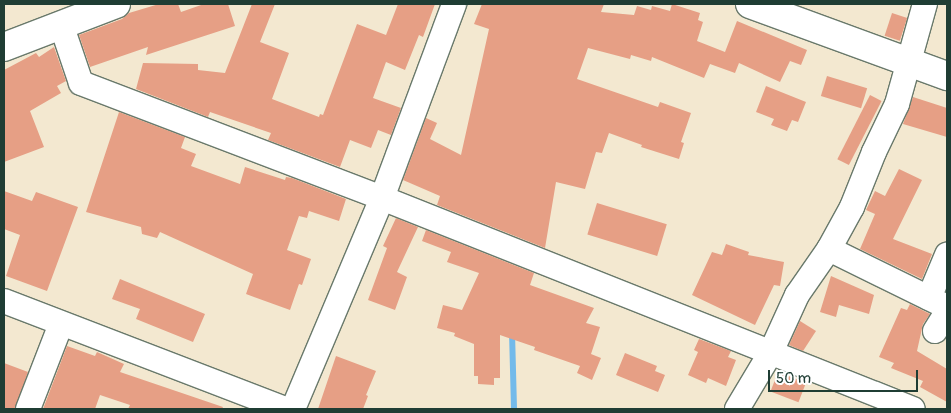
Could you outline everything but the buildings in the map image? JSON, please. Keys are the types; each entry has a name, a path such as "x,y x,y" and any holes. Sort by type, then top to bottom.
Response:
{"street":[{"path":"4,47 116,4"},
{"path":"293,409 382,198 454,4"},
{"path":"750,4 947,76"},
{"path":"737,409 771,352 797,295 829,249 852,207 874,152 897,104 925,4"},
{"path":"61,24 81,83 382,198 913,409"},
{"path":"829,249 940,312 947,255"},
{"path":"4,301 285,409"},
{"path":"28,409 61,324"}],"waterway":[{"path":"512,332 514,409"}]}
